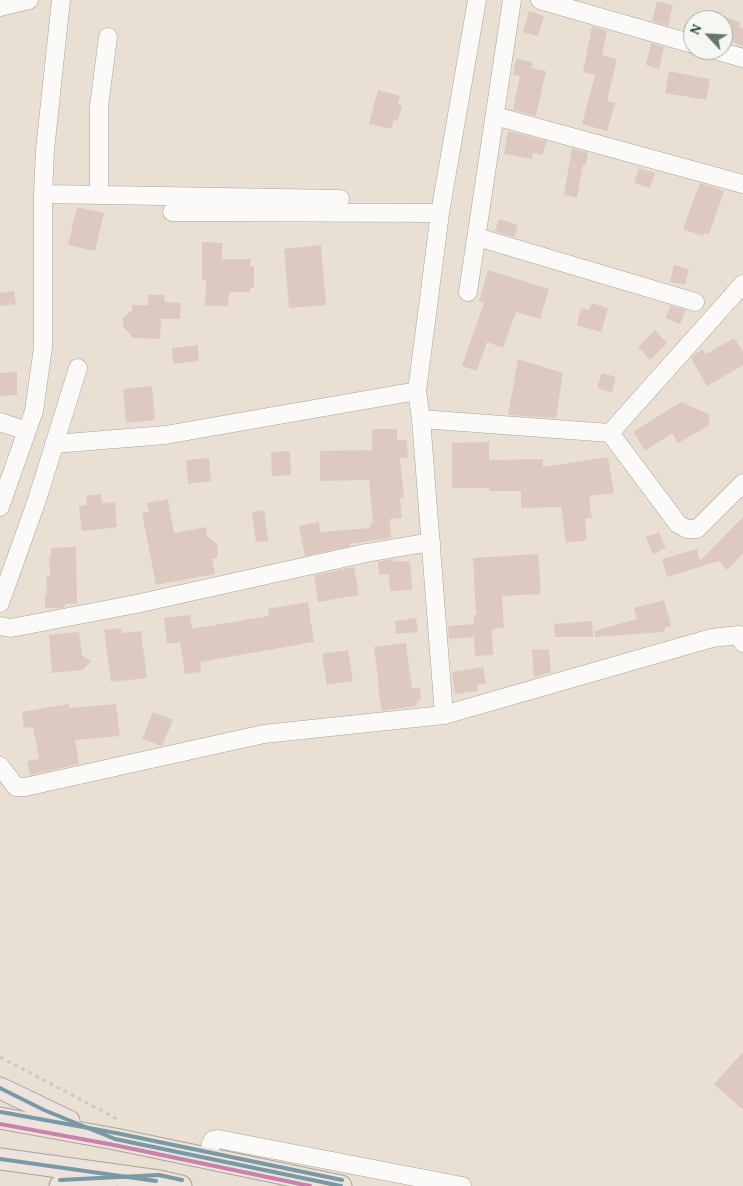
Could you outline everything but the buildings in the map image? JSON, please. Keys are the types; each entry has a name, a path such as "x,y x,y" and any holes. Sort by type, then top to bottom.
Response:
{"main road":[{"path":"0,1088 44,1110 121,1131 208,1159 341,1186"},
{"path":"0,1118 121,1131"},
{"path":"0,1159 180,1186"},
{"path":"60,1186 159,1182"}],"street":[{"path":"0,7 29,0"},
{"path":"0,507 34,411 43,347 42,194 61,0"},
{"path":"444,715 421,419 417,391 440,213 477,0"},
{"path":"468,292 512,0"},
{"path":"540,0 683,41"},
{"path":"98,195 99,106 108,37"},
{"path":"495,116 743,184"},
{"path":"42,194 340,199"},
{"path":"172,212 440,213"},
{"path":"477,237 695,302"},
{"path":"610,433 743,284"},
{"path":"0,603 37,500 78,368"},
{"path":"54,444 165,435 417,391"},
{"path":"421,419 610,433 678,524 687,529 697,529 743,483"},
{"path":"0,422 27,431"},
{"path":"0,626 11,628 88,613 366,553 431,542"},
{"path":"0,766 16,787 25,787 264,734 444,715 712,638 739,635 743,643"},
{"path":"208,1159 211,1143 213,1140 218,1139 462,1186"}],"path":[{"path":"0,1057 121,1131"}],"transit line":[{"path":"0,1088 44,1110 115,1139 341,1186"},
{"path":"1,1112 116,1133 342,1180"},
{"path":"0,1124 114,1145 310,1186"},
{"path":"0,1159 156,1181"},
{"path":"60,1180 159,1175 182,1180"}]}
